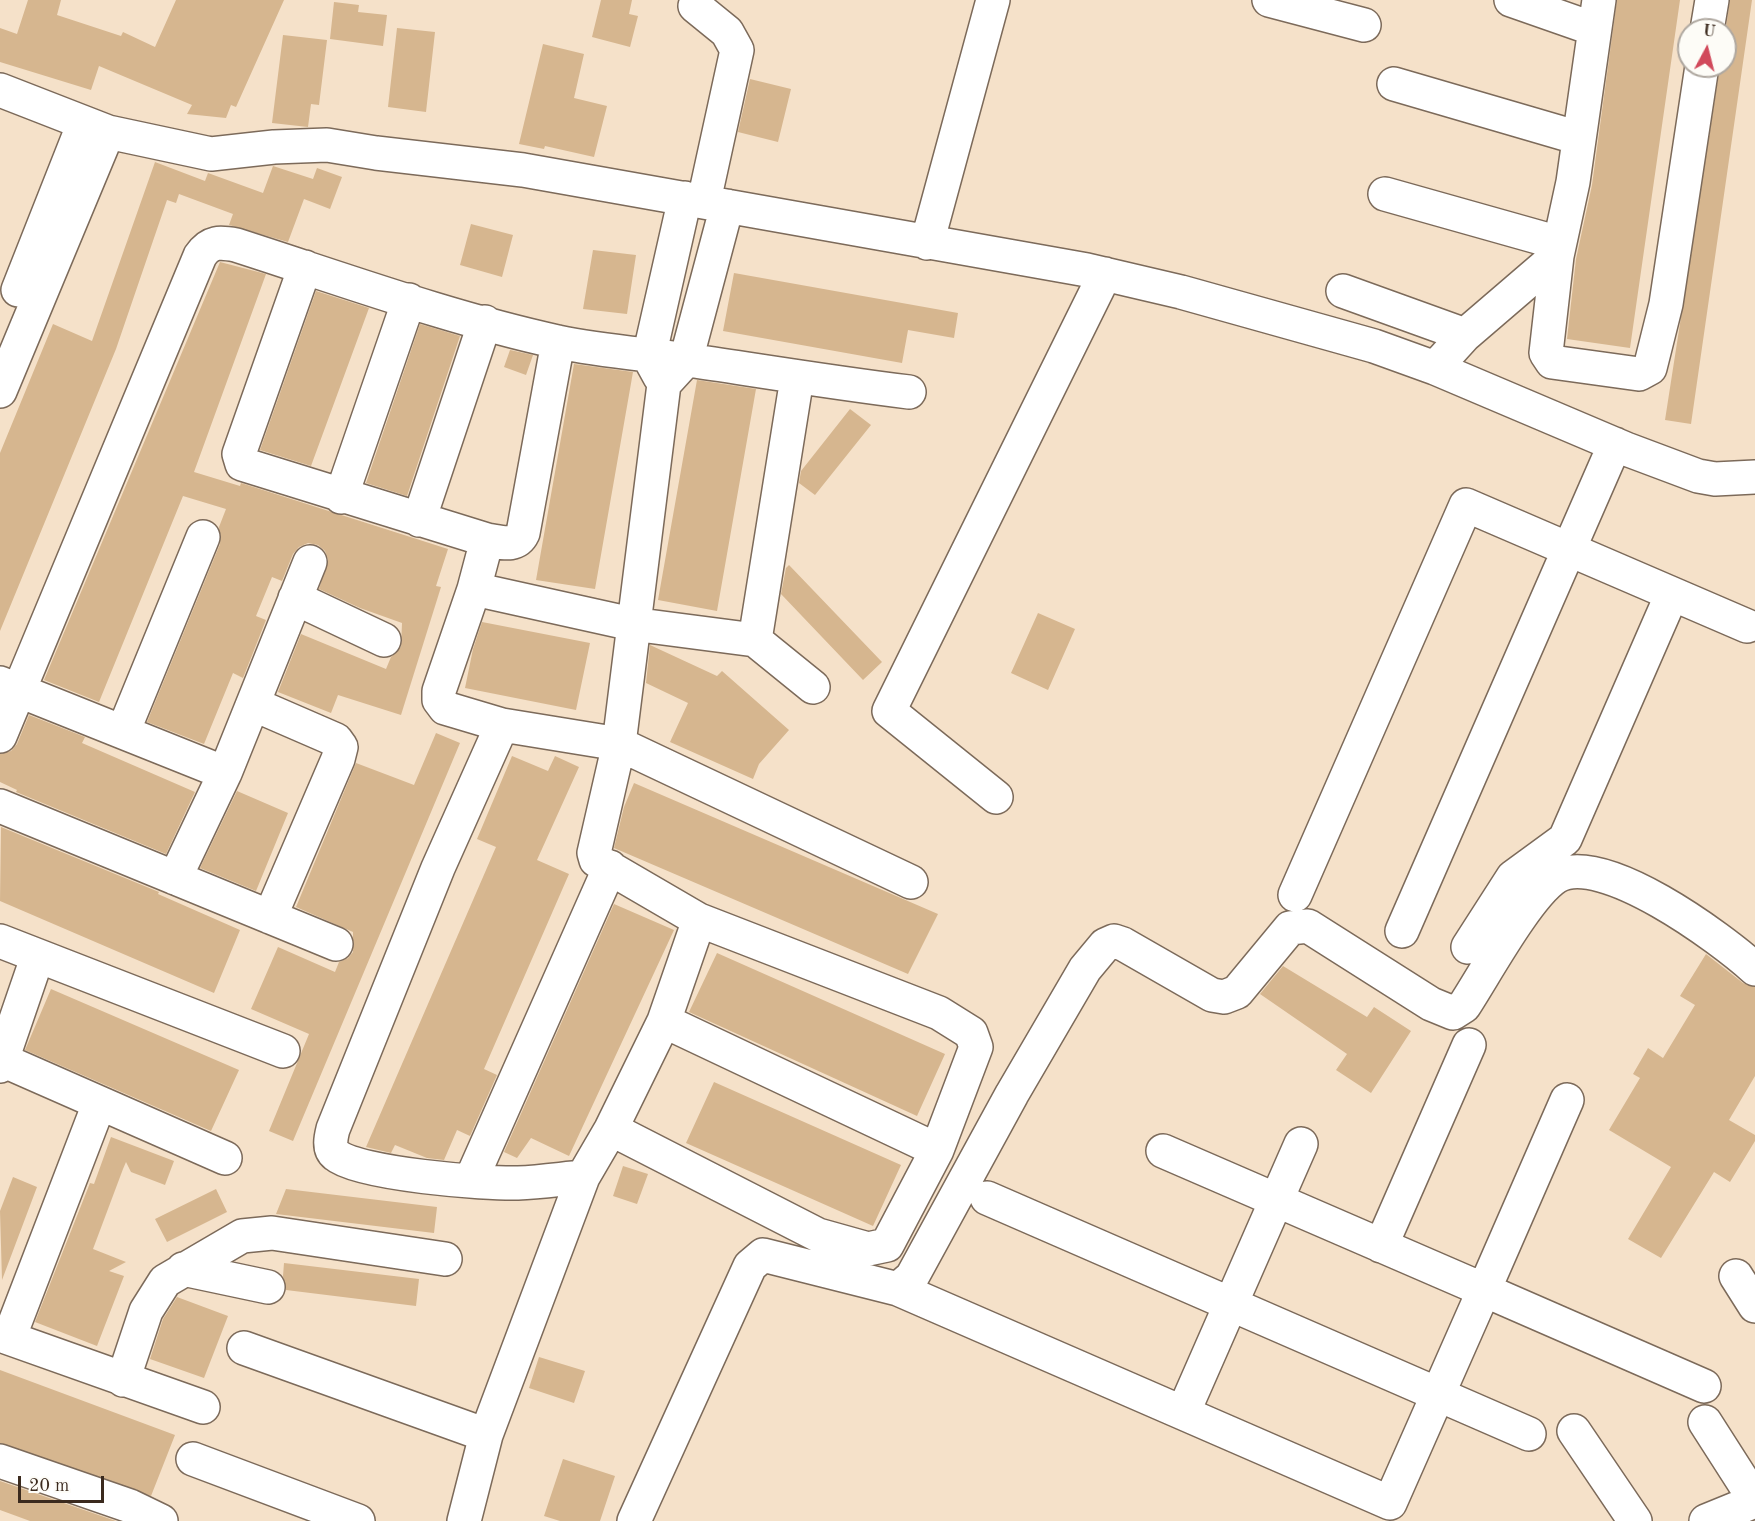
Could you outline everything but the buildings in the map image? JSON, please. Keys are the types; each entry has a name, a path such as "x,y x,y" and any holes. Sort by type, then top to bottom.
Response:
{"street":[{"path":"927,243 993,0"},
{"path":"1269,0 1364,26"},
{"path":"1511,0 1597,15 1573,182 1558,250 1546,353 1549,360 1556,364 1639,374 1648,371 1666,304 1700,78"},
{"path":"1709,18 1712,0"},
{"path":"611,1129 818,1235 868,1249 887,1245 937,1150 976,1052 971,1033 921,1005 699,920 596,860 594,848 619,744 656,370 705,202 737,50 727,32 695,6"},
{"path":"1394,84 1579,138"},
{"path":"0,90 96,127 212,154 274,147 327,145 523,170 1104,274 1181,292 1329,333 1435,368 1615,444 1698,476 1715,479 1755,477"},
{"path":"0,391 14,318 96,127"},
{"path":"1385,194 1558,250"},
{"path":"686,360 705,202"},
{"path":"0,736 10,686 200,256 207,247 221,243 485,322 656,370 686,360 797,378 909,392"},
{"path":"1435,368 1465,335 1558,250"},
{"path":"305,267 239,458 248,467 418,520 487,540 513,543 523,533 558,342"},
{"path":"996,797 889,711 1104,274"},
{"path":"1344,291 1465,335"},
{"path":"341,497 410,300"},
{"path":"418,520 485,322"},
{"path":"755,640 797,378"},
{"path":"1402,931 1615,444"},
{"path":"1295,896 1466,505 1746,626"},
{"path":"123,732 203,537"},
{"path":"487,540 474,589 439,691 439,700 445,708 502,724 619,744 911,882"},
{"path":"175,878 225,773 310,562"},
{"path":"474,589 632,624 755,640 813,687"},
{"path":"1468,946 1513,877 1565,839 1672,594"},
{"path":"295,598 384,640"},
{"path":"10,686 225,773"},
{"path":"253,704 336,740 341,747 339,759 270,917"},
{"path":"502,724 438,868 331,1137 331,1145 336,1155 360,1166 471,1180 516,1183 583,1177"},
{"path":"0,806 336,944"},
{"path":"471,1180 610,867"},
{"path":"898,1289 912,1277 1012,1094 1085,969 1105,945 1114,941 1212,995 1224,997 1237,992 1290,928 1308,926 1437,1007 1453,1013 1464,1006 1538,892 1557,877 1576,871 1591,872 1635,887 1728,945 1755,969"},
{"path":"464,1521 486,1435 583,1177 611,1129 664,1021 699,920"},
{"path":"0,941 37,958 283,1051"},
{"path":"37,958 1,1062 225,1158"},
{"path":"664,1021 937,1150"},
{"path":"1381,1246 1469,1045"},
{"path":"634,1521 742,1281 756,1258 763,1255 898,1289 1390,1503 1567,1100"},
{"path":"99,1104 5,1336 203,1407"},
{"path":"1183,1413 1301,1144"},
{"path":"1163,1151 1704,1386"},
{"path":"987,1198 1529,1434"},
{"path":"123,1380 146,1311 165,1281 242,1236 272,1233 445,1259"},
{"path":"183,1269 268,1287"},
{"path":"1736,1276 1755,1306"},
{"path":"244,1348 486,1435"},
{"path":"1705,1422 1755,1500 1706,1521"},
{"path":"1574,1431 1635,1521"},
{"path":"193,1459 358,1521"},
{"path":"0,1461 139,1510 161,1521"}]}
